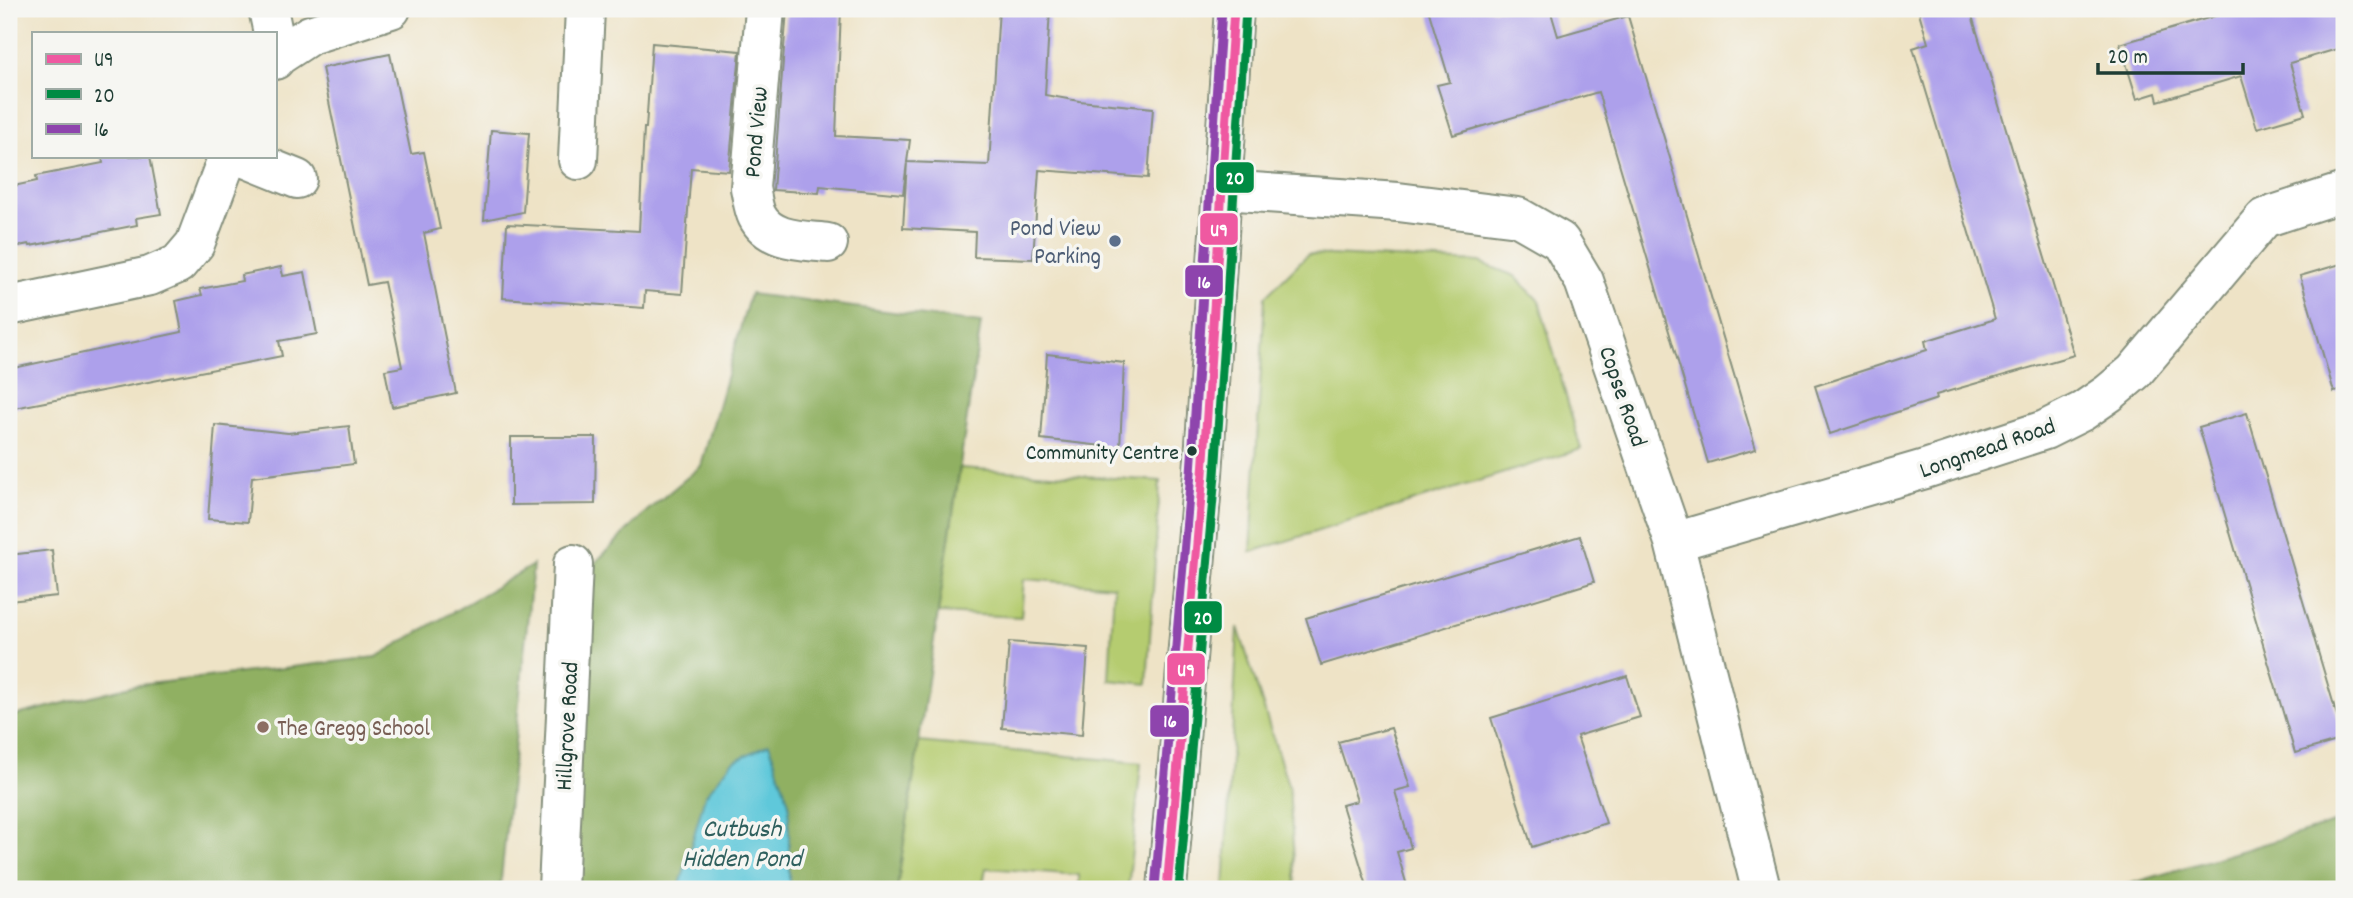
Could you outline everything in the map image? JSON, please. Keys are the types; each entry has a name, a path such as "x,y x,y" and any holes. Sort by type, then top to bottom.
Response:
{"street":[{"path":"268,9 272,32"},
{"path":"276,47 391,9"},
{"path":"578,160 585,9"},
{"name":"Pond View","path":"765,9 750,188 757,215 767,228 782,237 828,243"},
{"path":"1167,889 1195,581 1234,9"},
{"path":"9,306 150,276 178,264 195,244 227,158"},
{"path":"245,158 297,178"},
{"name":"Copse Road","path":"1223,190 1398,202 1518,217 1560,241 1584,282 1674,542 1761,889"},
{"name":"Longmead Road","path":"1674,542 1938,465 2045,430 2083,411 2134,372 2264,218 2344,192"},
{"name":"Hillgrove Road","path":"558,889 573,564"}],"green space":[{"path":"1308,254 1479,262 1515,276 1539,301 1581,449 1251,552 1265,297"},
{"path":"750,294 981,323 897,889 570,889 585,573 647,511 701,466"},
{"path":"960,468 1160,481 1147,684 1109,680 1114,586 1024,579 1021,617 938,613"},
{"name":"The Gregg School","path":"533,565 500,889 9,889 9,717 131,686 376,657"},
{"path":"1238,627 1289,788 1296,889 1224,889"},
{"path":"919,742 1141,763 1128,889 1079,889 1079,875 986,868 982,889 897,889"},
{"path":"2344,820 2344,889 2113,889"}],"water":[{"name":"Cutbush Hidden Pond","path":"769,744 789,803 789,889 679,889 705,796 732,762"}],"building":[{"path":"787,9 841,9 836,136 910,140 903,194 820,186 819,193 773,190"},
{"path":"999,9 1050,9 1045,95 1153,108 1148,178 1039,170 1033,259 974,257 975,232 903,228 907,162 989,165"},
{"path":"1428,9 1550,9 1558,36 1628,16 1756,449 1708,463 1598,92 1453,135 1437,85 1450,82"},
{"path":"1918,9 1970,9 2074,355 1936,395 1937,399 1830,434 1815,386 1927,350 1925,341 1995,319 1913,48 1928,43"},
{"path":"2239,9 2344,9 2344,47 2290,63 2305,114 2257,128 2241,76 2158,101 2156,93 2137,99 2120,44"},
{"path":"652,43 740,51 729,171 691,168 682,294 645,291 644,308 503,298 507,224 639,231 644,128"},
{"path":"390,54 411,154 424,152 440,229 424,233 456,393 392,407 385,370 402,367 384,282 367,285 322,68"},
{"path":"491,130 529,133 523,212 484,220"},
{"path":"102,158 150,158 161,214 136,218 137,225 9,248 9,187 37,181 36,176 103,163"},
{"path":"2344,263 2344,390 2334,392 2300,276"},
{"path":"281,267 283,276 305,272 317,334 279,341 282,356 9,409 9,369 182,332 176,301 202,295 200,289 242,281 241,275"},
{"path":"1047,354 1124,363 1120,448 1041,439"},
{"path":"2247,413 2344,739 2295,753 2199,427"},
{"path":"215,425 288,433 349,426 354,464 252,477 248,522 208,519"},
{"path":"511,437 596,437 595,504 511,505"},
{"path":"1580,536 1594,582 1321,665 1306,618"},
{"path":"52,550 57,596 9,601 9,555"},
{"path":"1009,642 1088,648 1082,735 1002,728"},
{"path":"1627,676 1640,717 1577,736 1606,823 1532,847 1491,718"},
{"path":"1391,728 1410,787 1395,791 1411,848 1397,852 1408,889 1368,889 1342,805 1357,801 1338,742"}],"transit line":[{"name":"16","path":"1155,888 1191,473 1222,9"},
{"name":"U9","path":"1167,889 1203,474 1234,9"},
{"name":"20","path":"1179,889 1215,475 1246,10"}],"place":[{"name":"Pond View Parking","path":"1115,241"},
{"name":"Community Centre","path":"1192,451"},
{"name":"The Gregg School","path":"263,727"}]}
